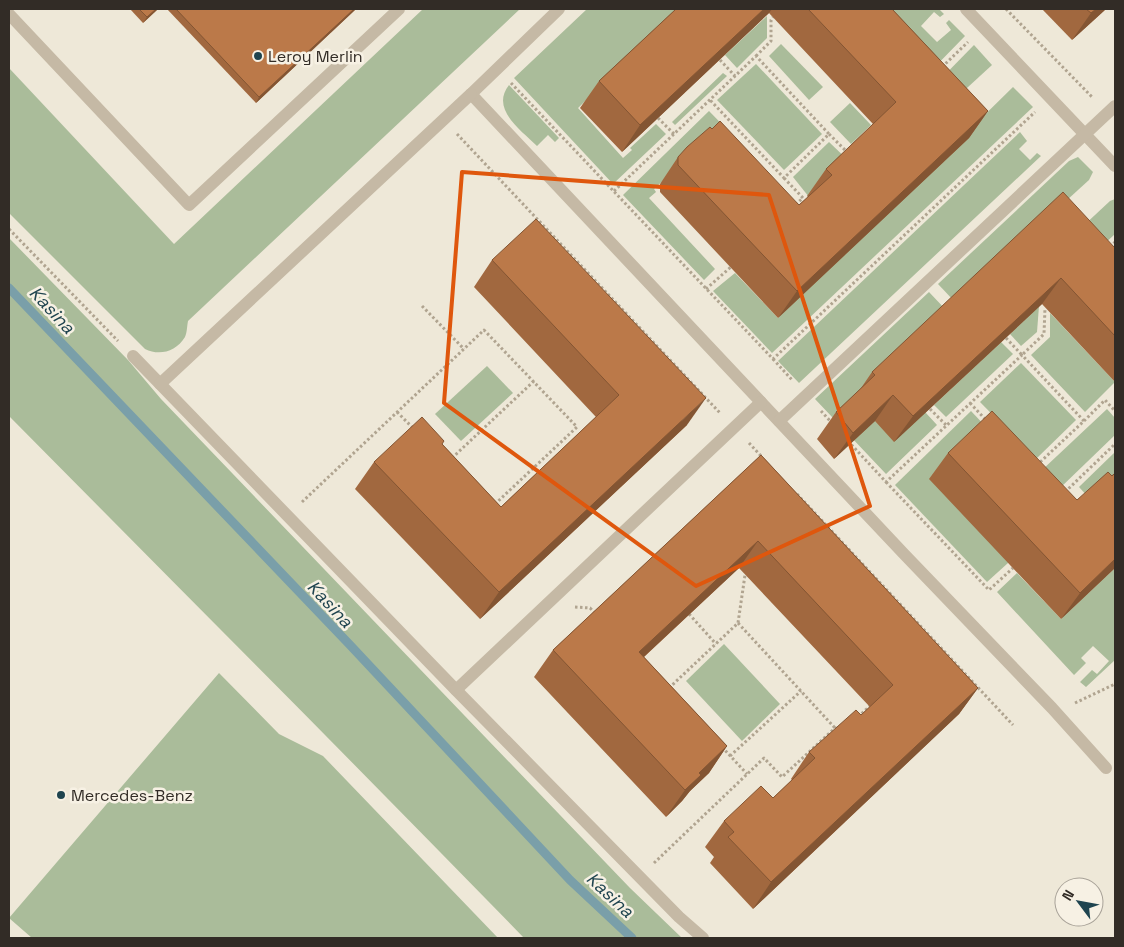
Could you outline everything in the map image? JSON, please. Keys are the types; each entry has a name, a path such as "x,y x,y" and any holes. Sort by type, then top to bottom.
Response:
{"lane":[{"path":"9,14 189,205 399,9"},
{"path":"160,384 560,9"},
{"path":"966,9 1086,133 1115,166"},
{"path":"470,94 1052,708 1106,768"},
{"path":"779,421 1112,109"},
{"path":"133,356 679,918 703,938"},
{"path":"456,690 761,402"}],"path":[{"path":"1006,9 1112,109"},
{"path":"614,191 771,41 770,20 773,17"},
{"path":"938,71 972,38"},
{"path":"756,56 850,155"},
{"path":"720,60 735,76"},
{"path":"506,78 773,359 832,424"},
{"path":"710,100 803,198 790,209"},
{"path":"773,359 1039,109"},
{"path":"658,118 674,134"},
{"path":"784,178 829,134"},
{"path":"9,229 133,356"},
{"path":"1109,248 1115,242"},
{"path":"706,289 736,263"},
{"path":"422,306 464,349"},
{"path":"886,482 1044,334 1045,308"},
{"path":"287,516 484,330 577,427 489,510"},
{"path":"1006,338 1084,420"},
{"path":"446,464 534,381"},
{"path":"1033,469 1105,400 1115,411"},
{"path":"970,403 989,422"},
{"path":"930,409 946,426"},
{"path":"397,412 416,431"},
{"path":"846,438 989,590 1013,568"},
{"path":"1060,497 1115,444"},
{"path":"807,514 812,510"},
{"path":"674,696 668,689 738,623 745,575"},
{"path":"590,608 598,617"},
{"path":"689,614 716,644"},
{"path":"738,623 835,728 843,730"},
{"path":"933,646 936,643"},
{"path":"1052,708 1073,704 1115,684"},
{"path":"730,756 801,691"},
{"path":"857,718 871,705"},
{"path":"640,877 764,758 782,777 835,728"},
{"path":"718,743 747,774"}],"highlighted area":[{"path":"462,172 769,195 870,506 696,586 444,403"}],"green space":[{"path":"423,9 520,9 188,321 185,337 172,349 156,352 145,349 9,213 9,68 174,244"},
{"path":"587,9 694,9 612,75 578,108 623,158 632,150 630,148 656,124 666,134 613,184 514,78"},
{"path":"866,9 939,9 944,14 940,17 934,12 921,26 937,42 951,30 946,23 949,20 965,36 927,75"},
{"path":"767,16 767,38 737,68 725,55"},
{"path":"781,44 823,87 809,100 769,56"},
{"path":"974,45 992,65 943,110 927,93"},
{"path":"756,64 822,134 784,170 717,100"},
{"path":"723,73 727,76 675,125 672,122"},
{"path":"509,85 559,138 555,142 548,135 537,146 510,119 505,111 503,102 504,94"},
{"path":"1013,87 1033,107 772,353 713,291 735,273 778,318"},
{"path":"850,103 871,125 851,144 830,122"},
{"path":"709,111 752,155 736,169 683,162 654,189 656,192 649,198 715,269 704,280 623,195"},
{"path":"1020,132 1027,141 1019,149 1030,160 1037,153 1041,156 799,383 778,361"},
{"path":"829,142 853,165 813,202 793,177"},
{"path":"1078,157 1093,172 1089,180 955,302 938,284 1069,161"},
{"path":"1115,199 1115,234 1085,262 1066,242 1110,201"},
{"path":"9,238 128,360 161,399 630,888 682,938 524,938 9,416"},
{"path":"929,292 946,310 926,413 937,425 886,474 815,399"},
{"path":"1039,306 1037,332 1021,346 1010,334"},
{"path":"1050,313 1115,382 1085,412 1031,355 1050,337"},
{"path":"1001,342 1013,354 946,417 934,405"},
{"path":"1021,363 1076,420 1036,459 980,402"},
{"path":"487,366 513,393 461,441 435,414"},
{"path":"1107,409 1115,418 1115,435 1059,489 1041,471"},
{"path":"971,411 1023,466 1008,563 987,582 895,485"},
{"path":"1115,452 1115,482 1089,498 1079,487"},
{"path":"1115,568 1115,660 1086,687 1080,682 1092,670 1097,674 1109,661 1093,646 1081,658 1086,663 1074,675 997,592 1017,573 1061,619"},
{"path":"724,644 780,704 742,741 686,681"},
{"path":"219,673 279,734 323,756 498,938 32,938 9,918"}],"building":[{"path":"139,9 156,9 147,17"},
{"name":"Leroy Merlin","path":"176,9 354,9 259,97"},
{"path":"676,9 764,9 640,125 599,81"},
{"path":"808,9 892,9 988,111 797,291 678,165 678,157 710,127 712,129 720,121 799,205 832,175 826,169 896,102"},
{"path":"1086,9 1096,9 1091,13"},
{"path":"1063,192 1115,248 1115,336 1061,278 913,416 893,395 853,433 836,412 875,375 872,372"},
{"path":"536,219 706,398 499,592 374,462 422,417 444,441 442,444 501,507 619,395 492,260"},
{"path":"992,411 1077,500 1108,472 1112,476 1115,473 1115,559 1080,593 948,453"},
{"path":"761,455 978,688 771,882 728,837 734,832 724,821 761,786 773,798 815,758 809,752 856,710 861,715 893,685 758,541 639,652 727,746 699,773 701,775 685,790 553,650"}],"waterway":[{"name":"Kasina","path":"9,288 350,645 570,880 632,938"}],"place":[{"name":"Leroy Merlin","path":"258,56"},
{"name":"Mercedes-Benz","path":"61,795"}]}
